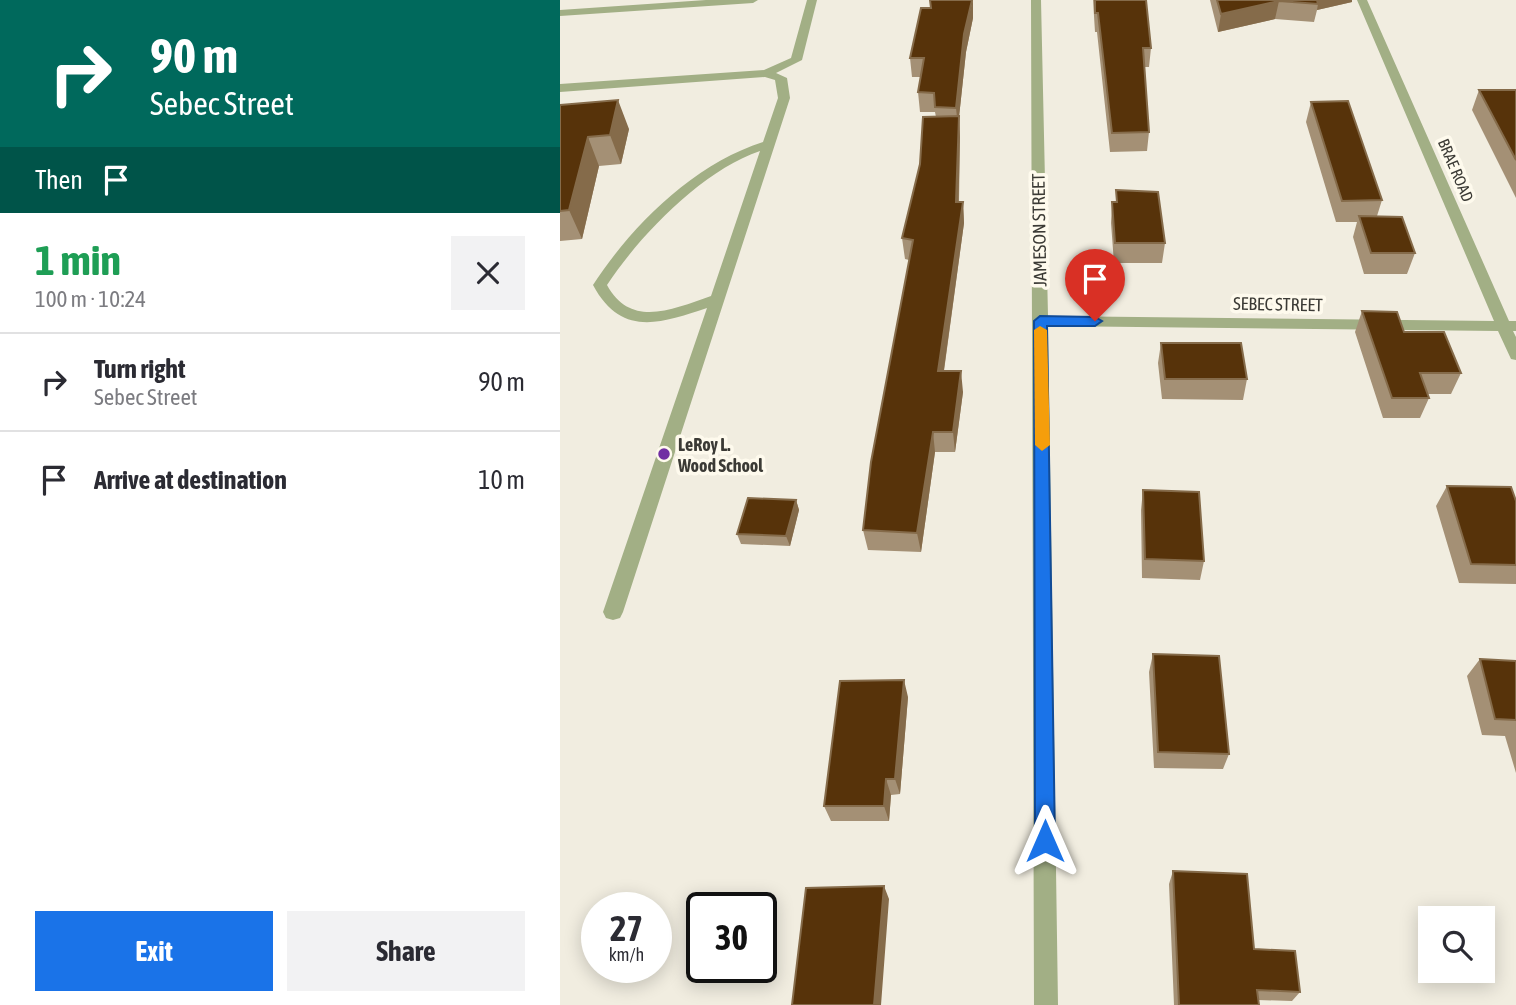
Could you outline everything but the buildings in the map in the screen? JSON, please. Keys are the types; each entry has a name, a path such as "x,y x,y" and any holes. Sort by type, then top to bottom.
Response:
{"street":[{"path":"560,13 753,0"},
{"path":"560,88 766,73 796,60 811,0"},
{"name":"JAMESON STREET","path":"1036,0 1046,1005"},
{"name":"BRAE ROAD","path":"1362,0 1510,326 1516,355"},
{"path":"613,612 784,98 781,78 766,73"},
{"path":"717,299 661,317 637,317 618,312 605,300 600,285 611,264 705,176 732,158 769,144"},
{"name":"SEBEC STREET","path":"1040,321 1510,326"}],"slow traffic":[{"path":"1040,330 1042,445"}],"place":[{"name":"LeRoy L. Wood School","path":"664,454"}],"route":[{"path":"1045,841 1040,321 1095,321"}]}
